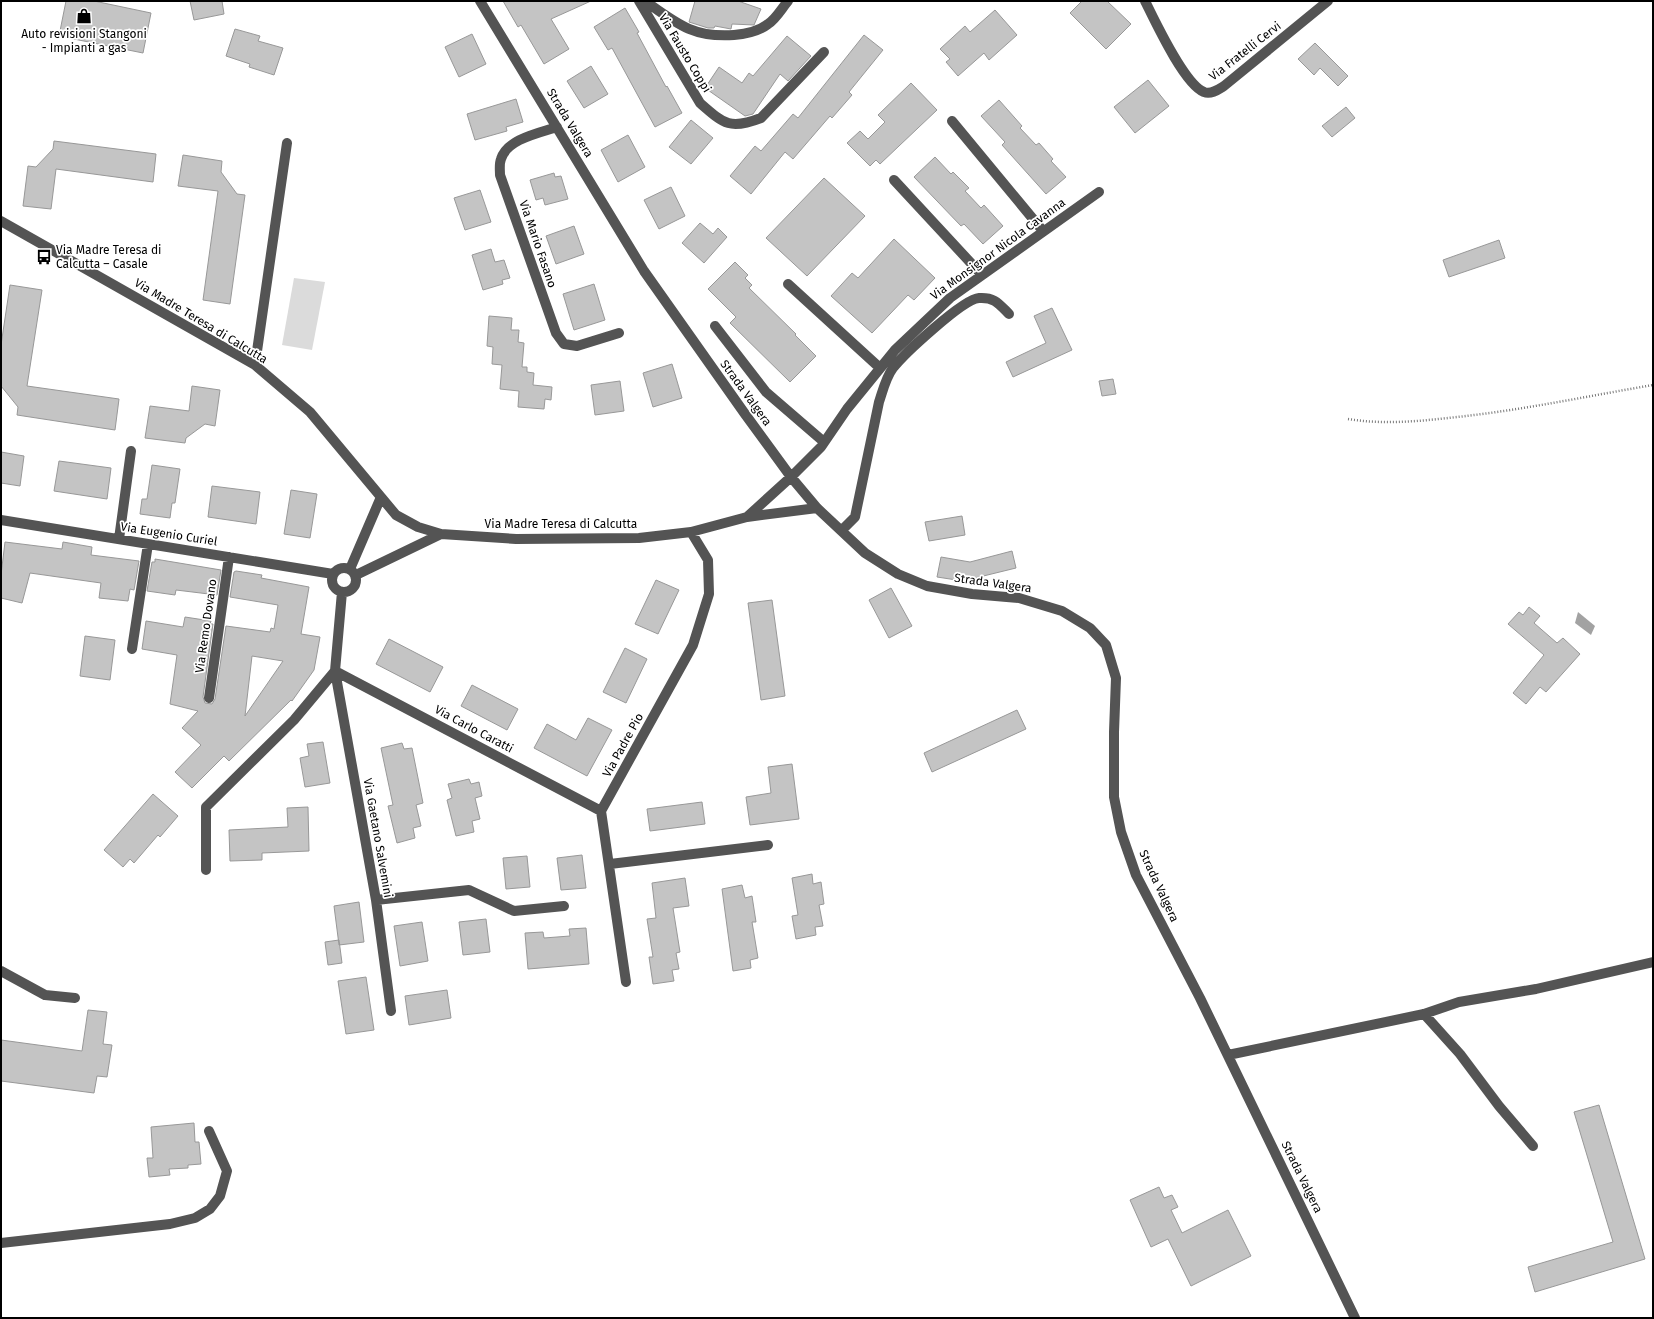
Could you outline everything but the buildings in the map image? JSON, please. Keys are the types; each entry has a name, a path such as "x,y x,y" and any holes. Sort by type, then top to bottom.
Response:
{"street":[{"name":"Strada Valgera","path":"480,1 644,271 791,477 817,508 865,553 898,574 927,586 972,594 1019,598 1062,611 1090,628 1106,645 1116,678 1114,796 1121,832 1136,875 1228,1055 1355,1318"},
{"name":"Via Fausto Coppi","path":"639,1 700,103 713,115 731,125 747,123 761,118 824,52"},
{"path":"645,1 676,23 698,33 724,36 748,34 769,24 788,1"},
{"name":"Via Fratelli Cervi","path":"1145,1 1165,43 1181,68 1204,92 1212,92 1224,86 1328,1"},
{"path":"952,122 1043,232"},
{"name":"Via Mario Fasano","path":"557,127 506,148 500,160 500,175 556,333 564,344 577,346 619,334"},
{"path":"255,365 287,143"},
{"path":"894,180 982,275"},
{"name":"Via Monsignor Nicola Cavanna","path":"791,477 824,442 847,409 895,350 950,298 1099,192"},
{"name":"Via Madre Teresa di Calcutta","path":"1,221 255,365 310,412 396,515 418,528 441,534 516,539 639,538 691,532 747,517 817,508"},
{"path":"788,284 880,368"},
{"path":"842,530 855,517 879,402 884,385 893,368 958,308 977,298 993,299 1010,314"},
{"path":"715,326 766,392 824,442"},
{"path":"120,539 131,451"},
{"name":"Via Madre Teresa di Calcutta","path":"747,517 791,477"},
{"path":"381,497 353,572 355,586 350,591 342,592 333,585 333,574 339,569 353,572 441,534"},
{"name":"Via Eugenio Curiel","path":"1,520 333,574"},
{"name":"Via Padre Pio","path":"601,811 693,645 709,594 708,560 691,532"},
{"path":"132,649 148,544"},
{"name":"Via Remo Dovano","path":"209,698 229,557"},
{"path":"206,870 206,807 294,720 335,671 342,592"},
{"name":"Via Carlo Caratti","path":"335,671 601,811"},
{"name":"Via Gaetano Salvemini","path":"335,671 376,900 391,1011"},
{"path":"601,811 610,864 626,982"},
{"path":"610,864 768,845"},
{"path":"376,900 469,890 514,911 564,906"},
{"path":"1228,1055 1424,1014 1459,1002 1536,989 1653,962"},
{"path":"1,971 45,995 75,998"},
{"path":"1424,1014 1460,1054 1499,1106 1533,1146"},
{"path":"1,1243 162,1224 195,1218 210,1209 220,1196 227,1171 209,1131"}],"path":[{"path":"1348,419 1407,422 1463,416 1653,385"}],"shaded area":[{"path":"294,278 325,282 312,350 282,345"},
{"path":"1578,612 1595,626 1591,635 1575,623"}],"place":[{"name":"Auto revisioni Stangoni - Impianti a gas","path":"84,16"},
{"name":"Via Madre Teresa di Calcutta – Casale","path":"44,257"}]}
